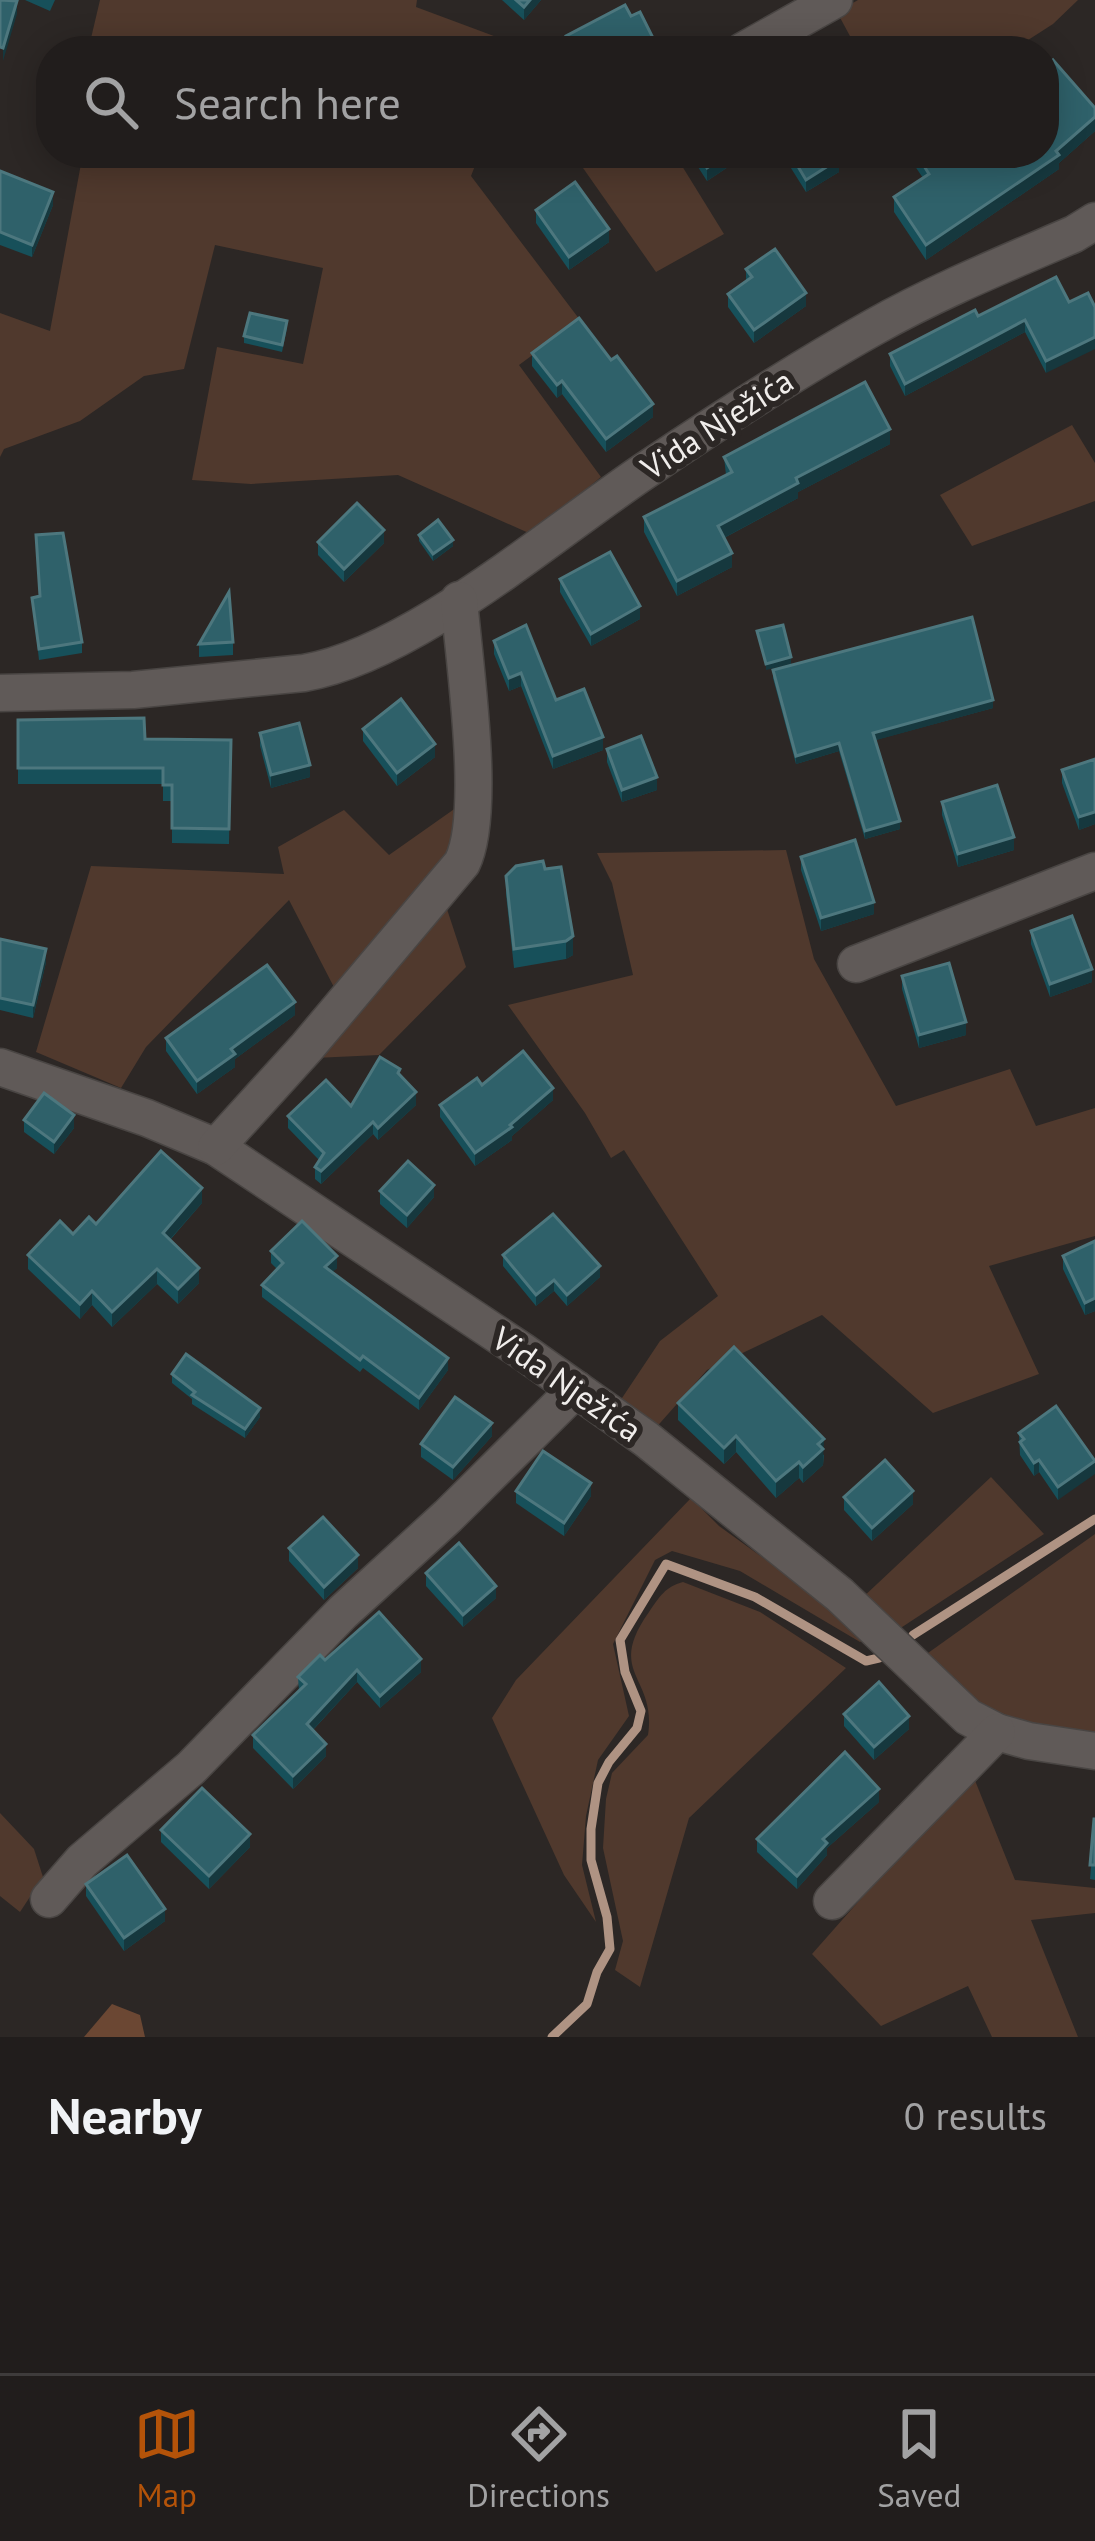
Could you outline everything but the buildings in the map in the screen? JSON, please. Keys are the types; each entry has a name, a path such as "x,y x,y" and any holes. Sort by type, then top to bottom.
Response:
{"street":[{"path":"769,36 834,0"},
{"name":"Vida Nježića","path":"0,693 133,689 328,669 372,652 459,600 792,374 898,315 1088,239"},
{"path":"215,1147 307,1047 462,863 470,847 474,793 459,600"},
{"path":"856,964 1095,871"},
{"name":"Vida Nježića","path":"0,1067 215,1147 646,1439 840,1595 968,1717 997,1732 1095,1751"},
{"path":"49,1899 82,1862 191,1768 344,1612 576,1389"},
{"path":"832,1901 997,1732"}],"shaded area":[{"path":"100,0 417,0 416,7 494,36 92,36"},
{"path":"858,0 1078,0 1034,36 850,36 837,12"},
{"path":"80,168 474,168 471,176 580,320 519,365 601,477 531,534 398,475 251,484 192,480 217,347 303,364 323,268 215,245 184,369 144,376 80,421 4,449 0,457 0,313 50,331"},
{"path":"583,168 683,168 724,234 656,272"},
{"path":"1072,425 1095,463 1095,501 972,546 940,495"},
{"path":"460,805 451,854 338,995 289,900 146,1047 121,1088 36,1052 91,866 284,874 278,847 344,810 389,855"},
{"path":"786,850 814,959 896,1106 1010,1069 1036,1126 1095,1108 1095,1236 989,1266 1039,1374 933,1413 822,1315 707,1370 653,1431 620,1401 660,1341 718,1296 624,1150 611,1158 508,1005 633,975 612,883 597,853"},
{"path":"445,903 466,967 379,1055 315,1058"},
{"path":"991,1477 1044,1534 893,1633 860,1600"},
{"path":"691,1498 719,1526 870,1635 860,1642 740,1571 672,1551 655,1560 613,1644 629,1716 598,1760 586,1816 582,1865 596,1922 564,1875 492,1718 516,1680"},
{"path":"1095,1534 1095,1736 1042,1729 1000,1715 921,1658"},
{"path":"683,1582 760,1612 846,1668 689,1818 640,1987 615,1970 623,1941 603,1848 606,1799 612,1773 648,1735 646,1700 632,1663 637,1633 663,1593"},
{"path":"972,1773 1015,1880 1095,1888 1095,1913 1031,1920 1078,2037 992,2037 968,1986 881,2026 812,1954"},
{"path":"0,1813 34,1849 43,1877 20,1912 0,1896"},
{"path":"112,2004 140,2015 145,2037 84,2037"}],"waterway":[{"path":"913,1635 1095,1519"},
{"path":"552,2037 587,2004 610,1949 607,1917 591,1860 591,1829 598,1783 637,1728 641,1711 625,1672 620,1640 666,1564 755,1597 866,1661 879,1658"}]}
